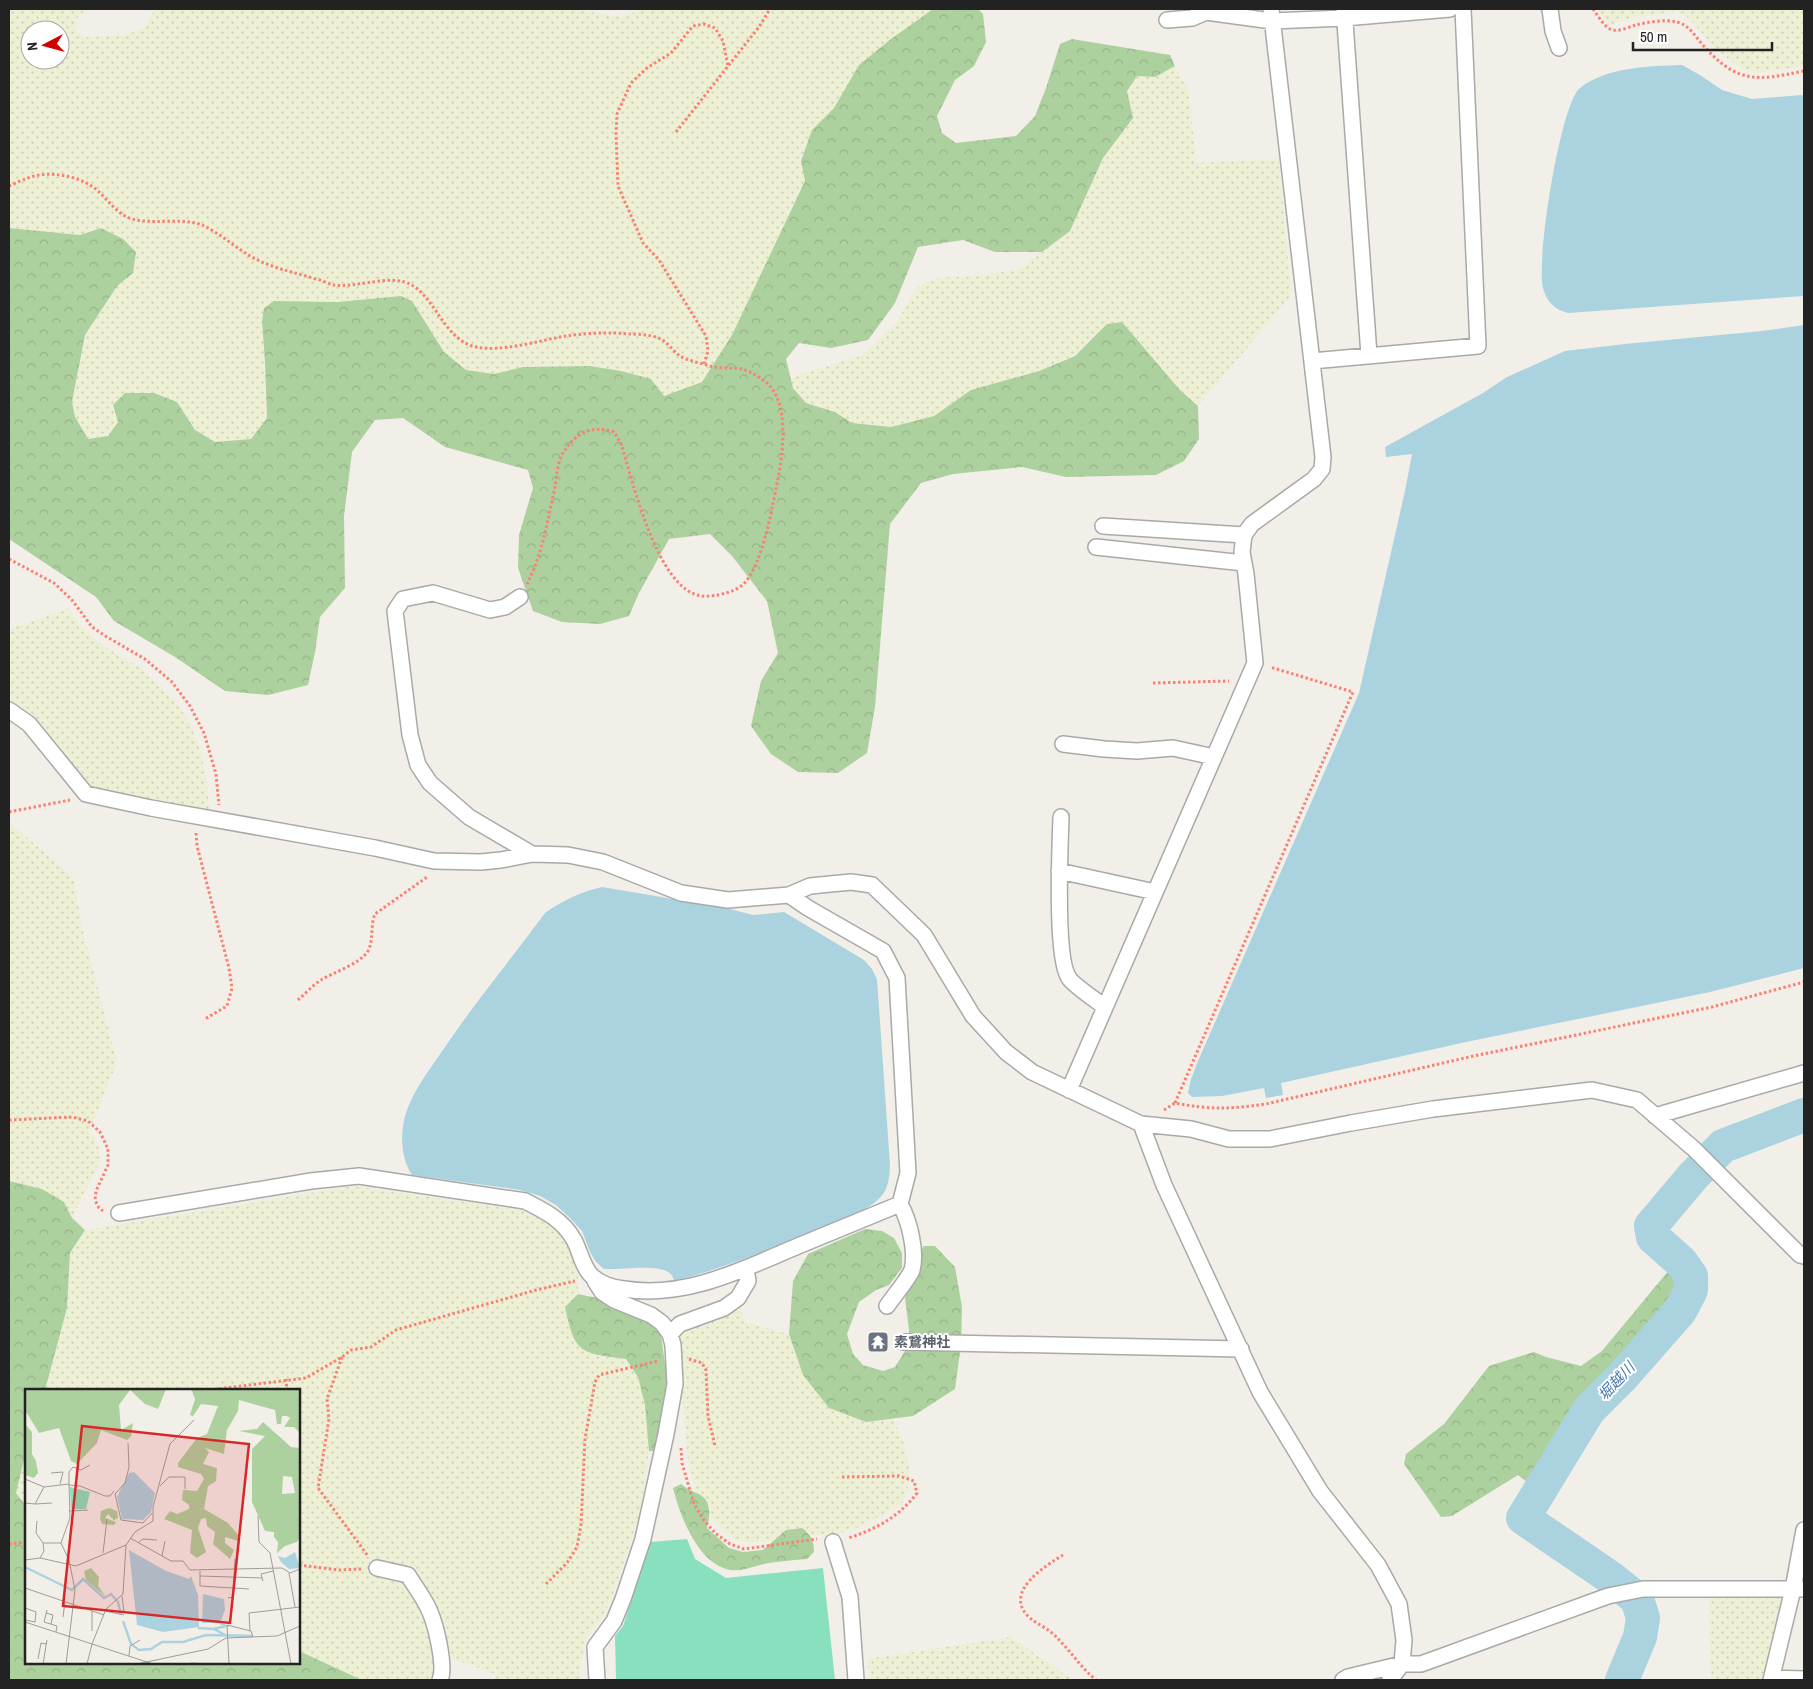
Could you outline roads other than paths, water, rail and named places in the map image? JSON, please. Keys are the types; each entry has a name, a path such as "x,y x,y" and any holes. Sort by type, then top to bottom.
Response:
{"street":[{"path":"1167,20 1192,18 1206,12 1272,15 1450,9"},
{"path":"1312,361 1478,346 1463,9"},
{"path":"1550,9 1553,31 1559,48"},
{"path":"1344,14 1369,355"},
{"path":"1068,1090 1255,663 1242,552 1244,536 1252,524 1314,479 1322,469 1312,361 1272,15"},
{"path":"1103,526 1244,536"},
{"path":"1096,547 1244,563"},
{"path":"520,597 505,607 490,610 433,593 403,599 395,611 410,735 418,766 430,783 469,817 532,854"},
{"path":"9,710 29,724 86,794 375,848 434,861 481,862 532,854 568,855 603,862 681,893 728,900 789,895 810,886 851,882 872,884 924,935 973,1016 1006,1052 1032,1072 1141,1124 1191,1129 1229,1139 1270,1139 1433,1109 1592,1090 1637,1100 1694,1149 1800,1255 1804,1256"},
{"path":"1063,744 1104,749 1173,748 1214,757"},
{"path":"1061,817 1059,871 1062,959 1068,978 1105,1007"},
{"path":"1059,871 1155,892"},
{"path":"789,895 808,908 883,950 897,978 908,1173 900,1204 909,1225 913,1254 912,1270 887,1306"},
{"path":"1655,1116 1804,1074"},
{"path":"1141,1124 1164,1185 1260,1392 1320,1491 1378,1565 1399,1604 1404,1640 1402,1664 1390,1680"},
{"path":"119,1213 311,1181 359,1176 525,1201 544,1210 560,1221 574,1240 592,1277 602,1292 614,1300 651,1315 662,1324 670,1334 674,1359 675,1384 652,1503 643,1539 623,1599 614,1621 595,1647 596,1680"},
{"path":"592,1277 608,1285 638,1291 662,1291 696,1285 746,1268 900,1204"},
{"path":"670,1334 680,1324 724,1308 738,1298 748,1281 746,1268"},
{"path":"904,1342 1241,1349"},
{"path":"1804,1530 1799,1589 1771,1679 1804,1679"},
{"path":"833,1542 850,1597 856,1680"},
{"path":"377,1568 408,1575 430,1611 442,1658 443,1674 440,1680"},
{"path":"1343,1680 1348,1677 1402,1664 1421,1664 1608,1596 1643,1589 1799,1589"}],"water":[{"path":"1682,65 1722,90 1752,99 1804,96 1804,296 1568,313 1559,310 1549,301 1544,293 1542,272 1543,248 1551,184 1572,100 1580,88 1602,76 1629,69"},
{"path":"1804,325 1804,968 1710,992 1466,1042 1281,1083 1283,1095 1266,1098 1264,1088 1222,1096 1192,1097 1188,1093 1198,1061 1359,693 1412,454 1386,457 1385,447 1483,393 1507,377 1565,351"},
{"path":"602,887 726,908 753,915 784,912 864,960 872,969 877,979 890,1165 887,1187 881,1197 863,1210 770,1249 722,1267 674,1281 669,1273 655,1268 604,1269 596,1262 590,1252 582,1231 556,1205 540,1196 520,1190 412,1175 402,1147 403,1124 408,1106 428,1072 469,1013 545,913 572,897"}],"waterway":[{"name":"堀越川","path":"1622,1680 1640,1637 1643,1618 1637,1599 1611,1578 1523,1518 1589,1410 1622,1377 1680,1311 1691,1290 1691,1276 1681,1262 1653,1237 1651,1226 1694,1175 1723,1146 1804,1115"}],"place":[{"name":"素鵞神社","path":"878,1342"}]}
